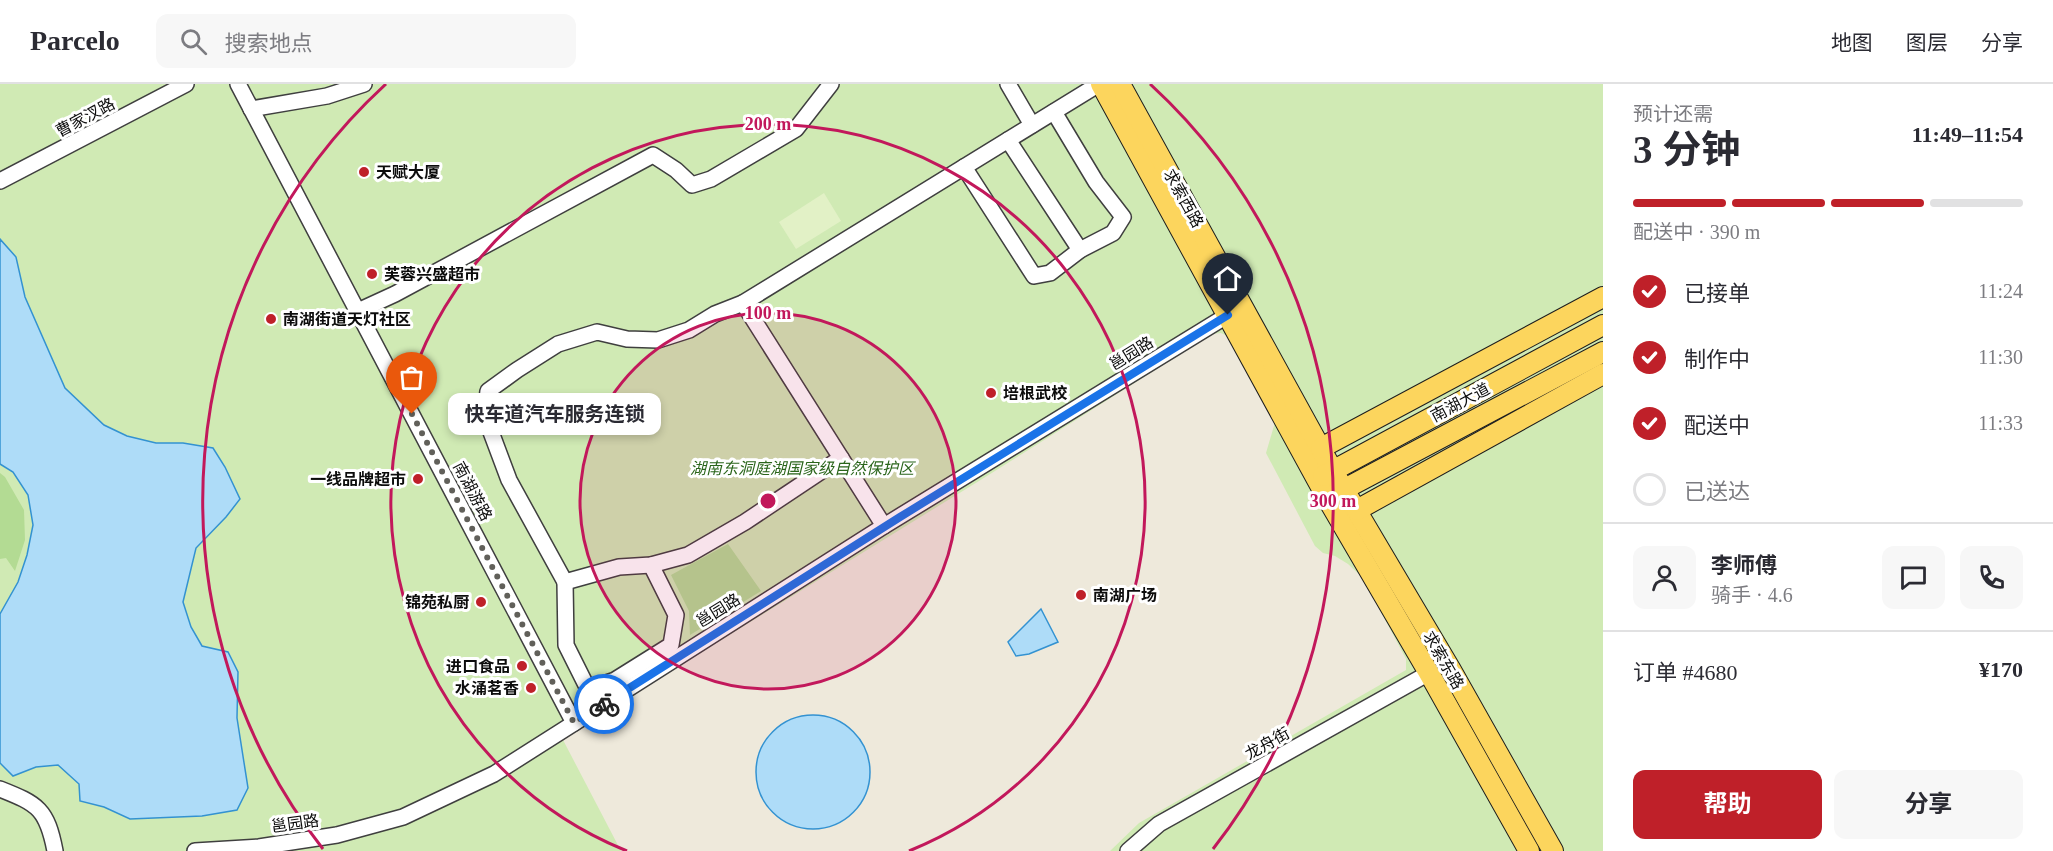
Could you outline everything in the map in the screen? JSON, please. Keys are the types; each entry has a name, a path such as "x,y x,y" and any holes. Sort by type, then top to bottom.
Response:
{"main road":[{"name":"求索西路","path":"1100,84 1228,315 1325,475"},
{"name":"求索西路","path":"1120,84 1321,448 1325,475"},
{"path":"1321,448 1603,297"},
{"name":"南湖大道","path":"1325,475 1603,325"},
{"name":"南湖大道","path":"1327,498 1603,352"},
{"path":"1357,510 1603,374"},
{"name":"求索东路","path":"1325,475 1345,489 1553,851"},
{"name":"求索东路","path":"1325,475 1327,498 1529,851"}],"street":[{"name":"曹家汊路","path":"0,181 186,84"},
{"name":"南湖游路","path":"238,84 574,723"},
{"path":"251,109 327,96 364,84"},
{"path":"358,311 395,294 653,155 676,170 692,185 711,179 796,129 831,84"},
{"path":"1008,84 1032,125"},
{"path":"651,565 676,615 671,645 615,680 588,689 566,645 565,582 509,480 485,416 488,391 558,344 597,333 627,339 658,340 689,330 715,314 743,303 1100,84"},
{"path":"964,167 1034,276 1050,273 1080,250 1113,232 1123,217 1096,182 1054,111"},
{"path":"1008,140 1080,250"},
{"path":"743,303 884,526"},
{"name":"邕园路","path":"195,851 259,847 337,835 404,817 494,774 884,526 1228,315"},
{"path":"565,582 619,567 651,565 688,555 746,522 841,458"},
{"name":"龙舟街","path":"1128,851 1159,824 1429,673"},
{"path":"0,789 30,801 45,817 55,851"}],"green space":[{"name":"湖南东洞庭湖国家级自然保护区","path":"0,84 1603,84 1603,851 0,851"},
{"path":"824,193 841,221 796,249 779,222"},
{"path":"0,473 5,477 24,510 25,540 15,571 6,558 0,559"},
{"path":"728,544 761,591 690,635 689,611 671,575"}],"shaded area":[{"name":"南湖广场","path":"1221,333 1229,337 1276,419 1266,453 1315,546 1323,553 1335,556 1348,564 1363,578 1406,659 1406,670 1139,823 1110,851 621,851 562,738 979,481 1212,334"}],"water":[{"path":"0,239 16,257 25,297 65,388 104,425 127,436 156,443 183,443 213,448 240,499 196,548 183,602 191,627 202,646 228,652 238,672 237,718 248,788 237,810 202,816 130,819 104,807 80,801 79,784 58,765 36,767 13,776 0,763 0,614 18,582 27,555 33,525 28,495 13,472 0,464"},
{"path":"1041,609 1058,642 1029,654 1016,656 1008,642"},
{"path":"813,715 835,720 853,732 865,750 870,772 865,794 853,812 835,824 813,829 791,824 773,812 761,794 756,772 761,750 773,732 791,720"}],"way so far":[{"path":"412,414 574,723 604,704"}],"place":[{"name":"天赋大厦","path":"364,172"},
{"name":"芙蓉兴盛超市","path":"372,274"},
{"name":"南湖街道天灯社区","path":"271,319"},
{"name":"培根武校","path":"991,393"},
{"name":"快车道汽车服务连锁","path":"412,414"},
{"name":"一线品牌超市","path":"418,479"},
{"name":"南湖广场","path":"1081,595"},
{"name":"锦苑私厨","path":"481,602"},
{"name":"进口食品","path":"522,666"},
{"name":"水涌茗香","path":"531,688"}],"route":[{"path":"604,704 900,517 1228,315"}]}
